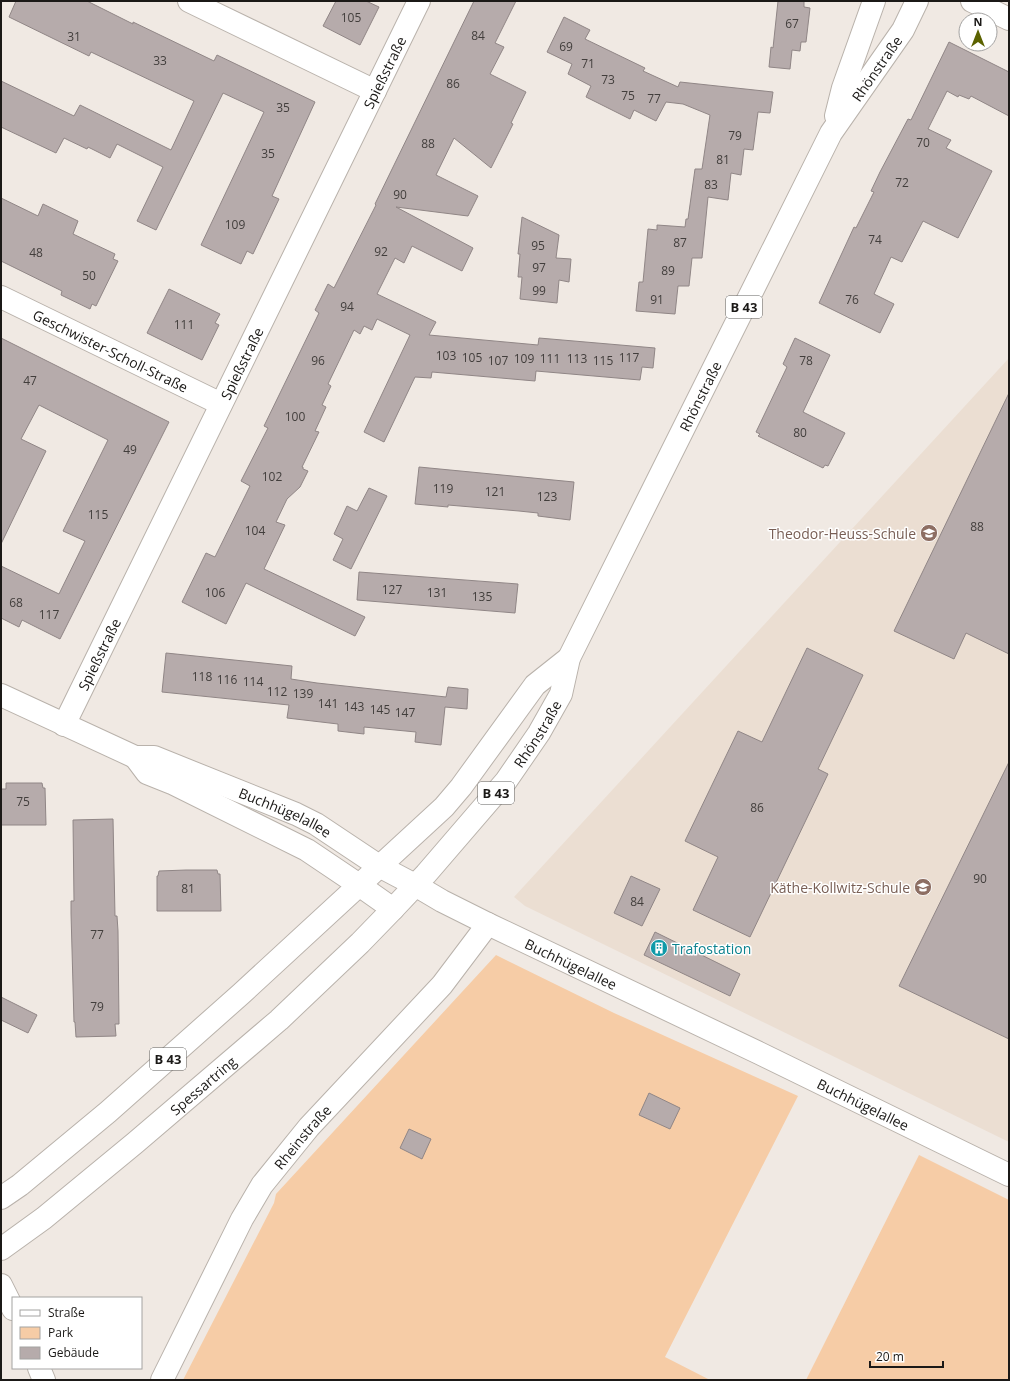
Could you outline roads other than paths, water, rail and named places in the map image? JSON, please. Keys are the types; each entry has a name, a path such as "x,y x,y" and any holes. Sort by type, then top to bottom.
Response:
{"street":[{"path":"189,1 375,91"},
{"name":"Spießstraße","path":"64,725 419,1"},
{"name":"Rhönstraße","path":"831,133 843,88 874,1"},
{"name":"Rhönstraße","path":"393,909 506,781 539,733 561,694 569,658 831,133 903,30 917,1"},
{"path":"972,1 1009,19"},
{"name":"Geschwister-Scholl-Straße","path":"1,296 221,404"},
{"name":"Rhönstraße","path":"379,866 444,807 461,787 535,685 569,658"},
{"name":"Buchhügelallee","path":"1,695 135,757 154,757 296,814 316,824 379,866 442,901 1009,1175"},
{"name":"Buchhügelallee","path":"135,757 147,773 172,783 307,850 393,909"},
{"name":"B 43","path":"1,1198 20,1185 108,1112 242,994 379,866"},
{"name":"Spessartring","path":"1,1249 44,1218 135,1144 267,1030 360,943 393,909"},
{"name":"Rheinstraße","path":"162,1380 242,1219 262,1185 310,1127 442,985 488,924"},
{"path":"1,1285 12,1307"},
{"path":"39,1369 44,1380"}],"place":[{"name":"Theodor-Heuss-Schule","path":"929,533"},
{"name":"Käthe-Kollwitz-Schule","path":"923,887"},
{"name":"Trafostation","path":"659,948"}]}
